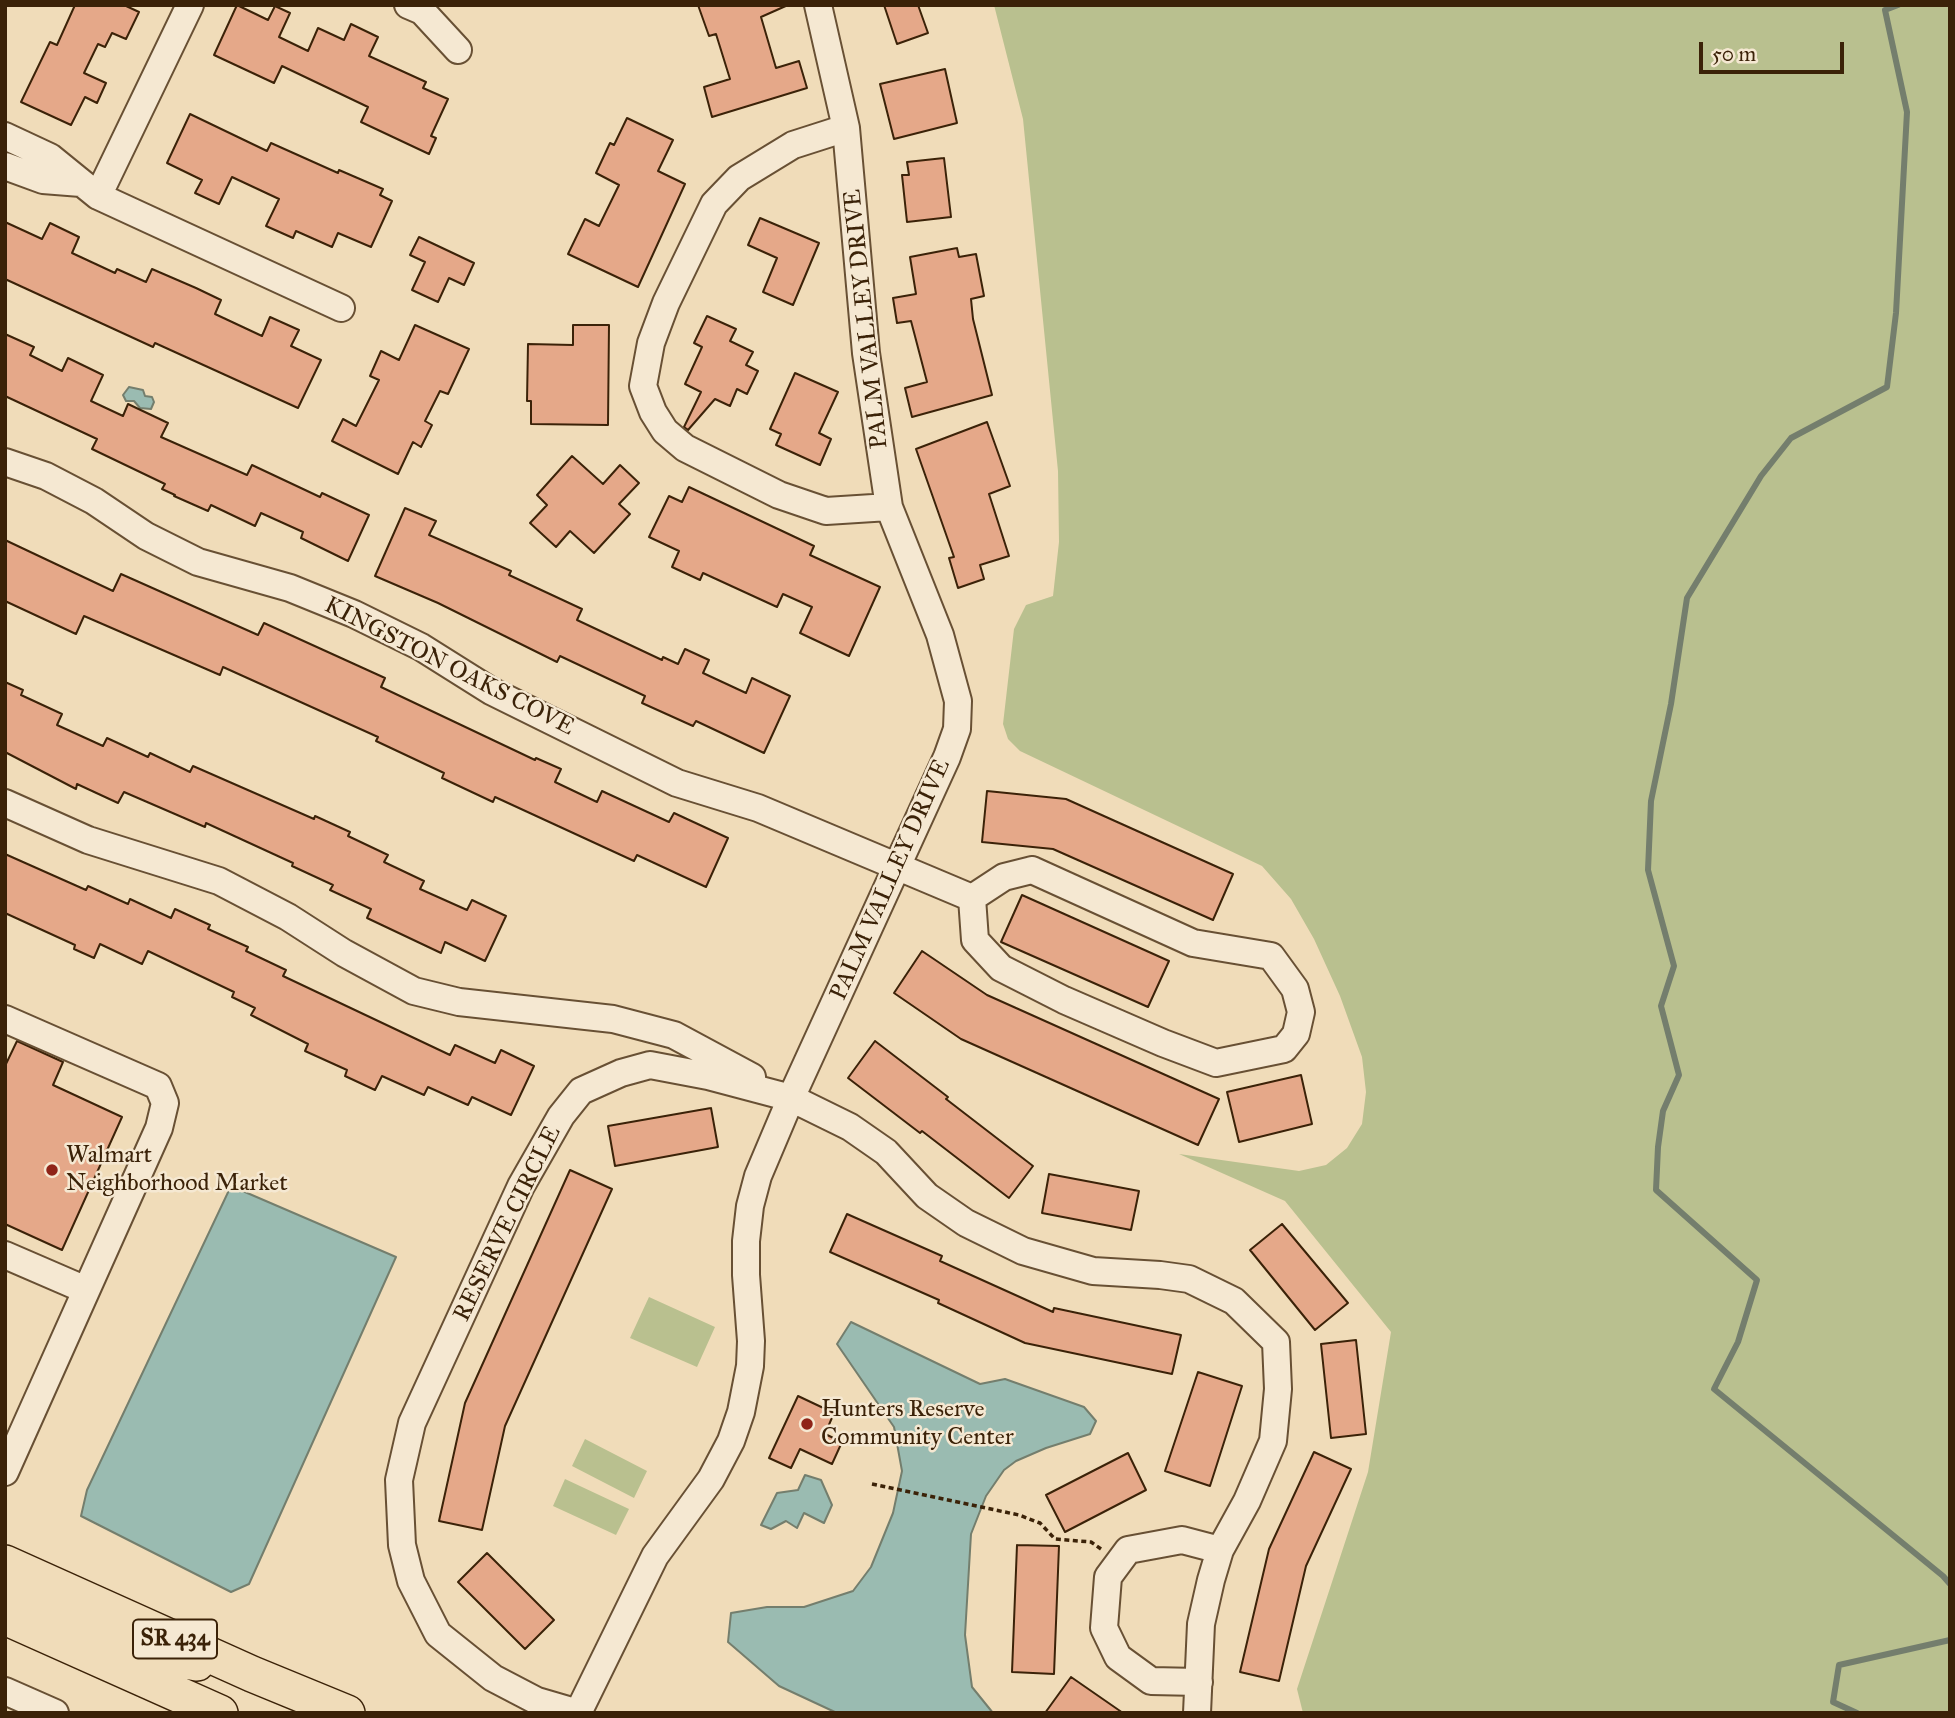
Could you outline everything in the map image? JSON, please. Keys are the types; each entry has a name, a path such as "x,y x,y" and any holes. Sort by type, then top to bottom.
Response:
{"main road":[{"name":"SR 434","path":"5,1563 252,1674 347,1713"},
{"path":"5,1592 148,1654 252,1674"},
{"name":"SR 434","path":"5,1617 220,1713"}],"street":[{"path":"89,189 190,5"},
{"path":"408,5 422,11 458,50"},
{"name":"PALM VALLEY DRIVE","path":"578,1713 654,1556 711,1479 731,1441 748,1385 751,1341 746,1264 750,1206 768,1149 947,757 957,729 958,701 940,635 889,507 866,353 846,128 818,5"},
{"path":"846,128 793,145 739,178 714,204 666,303 651,343 643,386 653,412 665,431 685,448 779,495 826,511 889,507"},
{"path":"89,189 50,157 12,139 7,167 43,180 89,189 341,307"},
{"name":"KINGSTON OAKS COVE","path":"5,462 46,476 94,500 146,536 198,562 290,588 354,614 421,647 491,691 677,783 758,808 972,898"},
{"path":"5,803 88,840 219,881 288,917 344,953 414,991 459,1002 613,1019 674,1035 791,1098"},
{"path":"1032,870 1193,943 1270,956 1295,989 1301,1012 1296,1034 1284,1049 1216,1063 1163,1043 1064,1000 1001,968 975,940 972,898 1004,877 1032,870"},
{"path":"5,1019 158,1086 165,1103 159,1128 5,1472"},
{"name":"RESERVE CIRCLE","path":"578,1713 537,1701 493,1678 438,1634 411,1581 402,1545 399,1480 412,1423 522,1186 561,1116 581,1091 621,1073 650,1065 708,1076 791,1098 850,1127 886,1152 927,1196 966,1223 1023,1251 1093,1271 1189,1279 1234,1301 1276,1342 1278,1389 1273,1441 1247,1501 1220,1550 1201,1625 1197,1713"},
{"path":"5,1255 86,1290"},
{"path":"1199,1682 1151,1681 1118,1657 1104,1628 1108,1577 1128,1550 1182,1540 1220,1550"},
{"path":"5,1691 55,1713"}],"path":[{"path":"872,1484 1019,1516 1040,1523 1055,1539 1091,1542 1119,1562"}],"green space":[{"path":"994,5 1950,5 1950,1713 1303,1713 1297,1689 1368,1472 1391,1332 1285,1201 1179,1154 1299,1171 1326,1165 1347,1148 1362,1124 1366,1092 1362,1057 1340,996 1314,939 1291,899 1262,866 1020,751 1008,739 1003,724 1014,629 1026,605 1053,596 1059,542 1058,471 1023,119"},
{"path":"649,1297 715,1327 697,1367 630,1338"},
{"path":"585,1439 647,1471 634,1498 572,1466"},
{"path":"565,1479 629,1509 616,1535 553,1506"}],"water":[{"path":"129,387 143,390 145,396 152,397 154,402 151,409 140,408 134,401 126,401 123,395"},
{"path":"231,1186 396,1257 249,1584 231,1592 81,1516 87,1490"},
{"path":"851,1322 980,1384 1005,1379 1084,1407 1096,1421 1090,1434 1046,1448 1016,1461 1004,1470 986,1496 971,1534 965,1635 972,1687 993,1713 837,1713 779,1686 728,1642 731,1613 767,1607 804,1607 853,1591 871,1567 893,1513 902,1471 894,1427 837,1344"},
{"path":"805,1475 821,1480 832,1505 824,1523 804,1513 797,1528 786,1521 771,1529 761,1525 777,1493 798,1490"}],"building":[{"path":"75,5 124,5 139,12 126,39 112,33 105,47 98,44 84,73 106,83 97,103 85,97 71,125 21,102 50,42 57,45"},
{"path":"237,5 268,20 275,6 290,13 279,37 308,51 318,28 344,40 351,24 378,37 369,56 426,82 423,88 448,99 431,136 436,138 429,154 361,122 368,107 282,66 274,83 214,55"},
{"path":"698,5 788,5 761,17 776,68 799,61 807,88 712,117 704,87 730,79 716,34 709,36"},
{"path":"884,5 918,5 928,33 897,44"},
{"path":"945,69 957,123 894,139 880,84"},
{"path":"190,114 267,151 271,143 338,173 339,170 383,189 380,195 392,201 371,247 338,233 332,247 296,231 293,238 266,226 279,199 232,177 219,204 195,193 202,180 167,163"},
{"path":"627,118 673,140 658,171 685,184 638,287 568,254 585,219 599,226 619,185 596,173 610,143 614,145"},
{"path":"944,158 951,217 907,222 902,175 909,175 907,162"},
{"path":"760,218 819,243 793,305 763,292 777,258 748,245"},
{"path":"5,222 42,239 50,223 79,237 72,253 115,273 117,269 146,282 152,269 196,288 221,300 215,314 262,336 270,317 299,330 291,346 321,360 298,408 155,343 153,347 5,279"},
{"path":"419,237 474,263 464,285 449,278 438,302 412,290 425,262 410,255"},
{"path":"957,248 959,257 976,254 984,296 971,299 973,319 992,395 912,417 905,388 927,382 911,321 897,323 893,298 916,294 910,257"},
{"path":"707,316 736,329 730,341 753,352 746,365 758,371 747,394 737,389 730,406 715,399 688,430 684,427 701,392 685,384 702,347 694,343"},
{"path":"415,325 469,349 448,394 440,391 425,421 432,425 421,447 413,442 398,474 332,441 343,419 356,426 379,380 370,376 381,351 399,360"},
{"path":"573,325 609,325 608,425 531,424 531,401 527,401 528,344 573,345"},
{"path":"5,334 34,347 30,355 62,371 68,358 103,375 91,401 123,416 128,404 168,423 161,437 247,475 252,465 320,497 322,493 369,515 348,561 301,538 303,532 261,513 255,526 211,505 208,511 174,496 162,489 165,484 92,449 97,439 5,396"},
{"path":"795,373 838,392 819,433 831,439 820,465 776,445 781,434 770,429"},
{"path":"987,422 1010,486 989,494 1009,556 980,565 984,579 958,588 949,558 954,557 916,449"},
{"path":"572,456 603,484 620,465 639,483 619,504 630,514 594,553 570,531 556,547 530,523 547,505 537,495"},
{"path":"689,487 814,546 810,555 880,587 849,656 800,633 812,607 783,594 777,607 703,573 700,580 672,567 679,551 649,537 669,496 682,502"},
{"path":"405,508 436,521 429,535 511,571 509,575 582,609 577,620 662,660 663,657 678,664 685,649 709,660 703,673 746,693 752,678 790,696 764,753 696,721 693,726 642,703 645,696 560,656 557,662 438,603 375,576"},
{"path":"5,540 113,591 121,574 258,635 264,623 385,678 381,687 535,760 536,758 561,769 555,782 597,802 602,791 669,822 674,813 728,838 706,887 637,855 634,861 495,797 493,802 442,778 444,773 376,741 378,737 223,667 220,675 84,616 76,634 5,601"},
{"path":"5,682 23,690 21,695 62,714 57,725 103,746 107,738 148,757 150,753 190,772 193,766 314,819 315,816 350,832 348,836 388,855 384,862 424,881 420,889 467,910 472,900 506,916 485,961 445,942 441,953 367,918 371,909 330,890 333,885 292,866 293,863 206,823 205,827 124,792 118,803 77,784 76,789 5,752"},
{"path":"987,791 1066,799 1233,874 1213,920 1053,849 982,842"},
{"path":"5,854 86,890 88,886 128,904 130,899 171,918 175,909 210,925 208,929 248,947 246,951 286,970 283,976 450,1055 455,1045 495,1063 501,1050 534,1066 511,1115 472,1097 468,1105 428,1087 424,1095 382,1076 375,1090 345,1076 347,1070 305,1051 308,1044 251,1015 255,1008 232,997 234,992 148,951 142,964 100,944 94,958 74,949 75,945 5,913"},
{"path":"1022,895 1169,961 1148,1007 1001,942"},
{"path":"922,951 987,995 1219,1099 1198,1145 961,1039 894,993"},
{"name":"Walmart Neighborhood Market","path":"17,1041 63,1062 53,1085 122,1117 62,1250 5,1224 5,1066"},
{"path":"875,1041 1033,1166 1009,1198 848,1078"},
{"path":"1301,1075 1312,1124 1239,1142 1227,1092"},
{"path":"711,1108 718,1147 615,1166 608,1126"},
{"path":"570,1170 612,1189 505,1426 482,1530 439,1521 465,1403"},
{"path":"1049,1174 1139,1191 1131,1230 1042,1213"},
{"path":"847,1214 942,1256 940,1261 1053,1312 1054,1308 1181,1335 1172,1374 1025,1343 938,1303 939,1300 830,1252"},
{"path":"1282,1224 1348,1303 1315,1330 1250,1250"},
{"path":"1356,1340 1366,1434 1331,1438 1321,1344"},
{"path":"1198,1372 1242,1386 1210,1486 1165,1471"},
{"name":"Hunters Reserve Community Center","path":"798,1396 834,1413 825,1434 842,1442 832,1464 800,1449 791,1468 769,1458"},
{"path":"1314,1452 1351,1469 1306,1566 1279,1681 1240,1672 1269,1549"},
{"path":"1128,1453 1146,1490 1065,1532 1046,1495"},
{"path":"1017,1545 1059,1546 1054,1674 1012,1672"},
{"path":"487,1553 554,1620 525,1649 458,1582"},
{"path":"1071,1677 1123,1713 1045,1713"}],"waterway":[{"path":"1898,5 1885,10 1907,112 1896,313 1887,387 1791,438 1761,476 1687,598 1671,704 1651,801 1648,870 1674,966 1661,1006 1679,1075 1663,1111 1656,1190 1757,1280 1738,1342 1714,1389 1950,1584"},
{"path":"1857,1713 1833,1702 1839,1665 1950,1640"}],"place":[{"name":"Walmart Neighborhood Market","path":"52,1170"},
{"name":"Hunters Reserve Community Center","path":"807,1424"}]}
